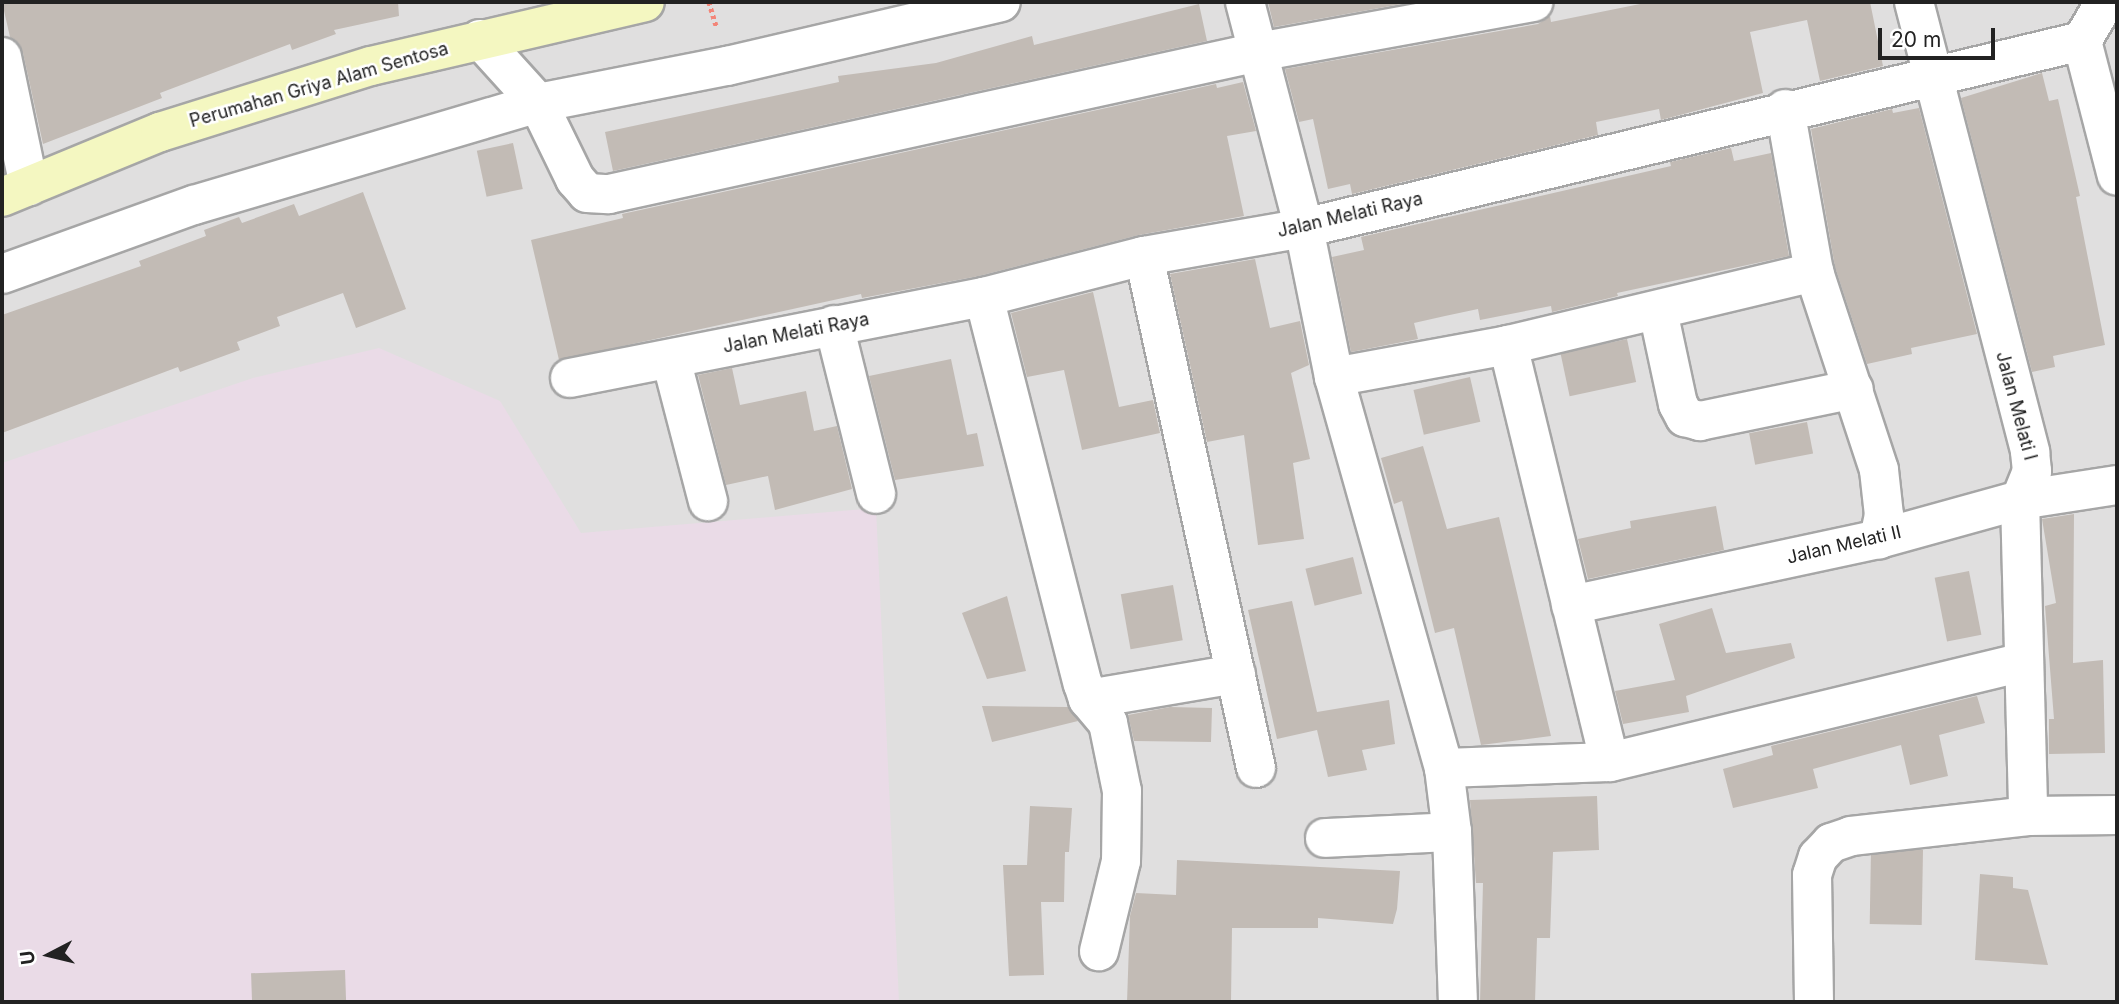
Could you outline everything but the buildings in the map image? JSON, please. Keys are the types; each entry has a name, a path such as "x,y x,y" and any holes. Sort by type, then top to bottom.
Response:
{"street":[{"name":"Perumahan Griya Alam Sentosa","path":"16,192 160,132 370,66 645,2"},
{"path":"2,274 194,205 538,103 727,66 1001,2"},
{"path":"1245,2 1304,228 1334,377 1444,768 1452,832 1458,1002"},
{"path":"480,39 538,103 575,179 587,193 609,194 1258,52 1534,2"},
{"name":"Jalan Melati I","path":"1914,2 2030,452 2032,471 2020,500 2028,816"},
{"path":"2105,2 2082,41 2117,176"},
{"name":"Jalan Melati Raya","path":"570,379 984,297 1144,256 1304,228 1785,109 1932,78 2082,41"},
{"path":"2,57 16,192"},
{"path":"1785,109 1814,272 1880,470 1884,514 1879,539"},
{"path":"1144,256 1256,768"},
{"path":"1334,377 1508,345 1814,272"},
{"path":"984,297 1088,699 1108,723 1124,827 1099,951"},
{"path":"1658,310 1678,404 1685,416 1700,421 1854,389"},
{"path":"834,325 876,494"},
{"path":"1508,345 1610,762"},
{"path":"671,359 708,501"},
{"name":"Jalan Melati II","path":"1571,605 1879,539 2020,500 2117,485"},
{"path":"1444,768 1610,762 2023,662"},
{"path":"1088,699 1236,674"},
{"path":"1814,1002 1812,875 1818,857 1831,843 1852,836 2028,816 2117,815"},
{"path":"1325,838 1452,832"}],"shaded area":[{"path":"2,2 2117,2 2117,1002 2,1002"},
{"path":"379,348 500,401 581,533 876,508 899,1002 2,1002 2,463 253,378"}]}
